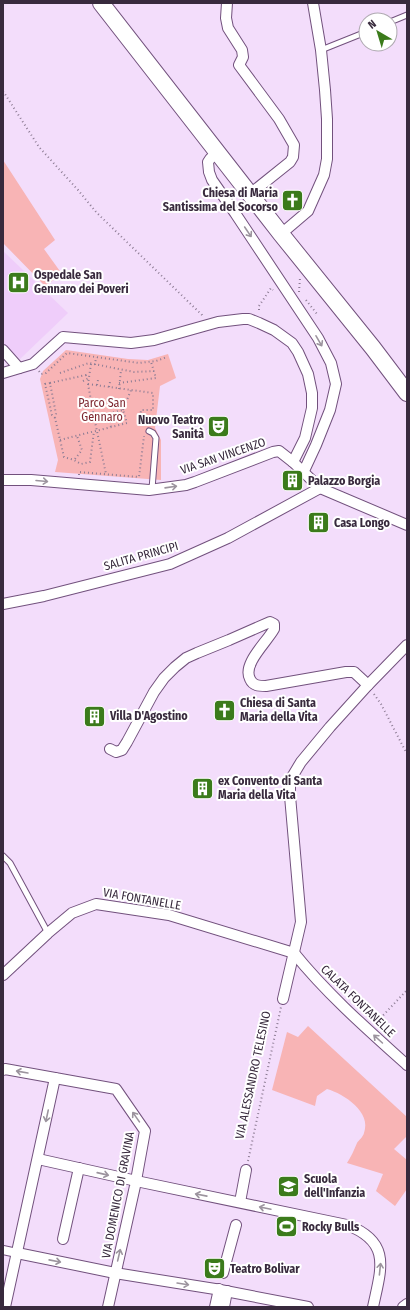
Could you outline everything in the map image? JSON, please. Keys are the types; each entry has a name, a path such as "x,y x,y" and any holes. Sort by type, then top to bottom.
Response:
{"main road":[{"path":"101,3 407,393"}],"street":[{"path":"227,3 226,18 228,28 242,50 243,57 239,65 279,119 294,145 293,157 290,162 250,194"},
{"path":"281,234 308,211 324,175 327,159 327,119 321,50 313,3"},
{"path":"217,152 208,162 212,180 318,338 331,363 336,384 330,410 303,473"},
{"path":"3,373 33,364 62,337 131,343 154,340 236,319 248,319 274,330 292,343 301,356 308,374 312,394 312,408 305,438 293,462"},
{"path":"3,350 19,368"},
{"name":"VIA SAN VINCENZO","path":"3,480 31,480 152,489 186,485 279,451 293,462 320,488 407,525"},
{"name":"SALITA PRINCIPI","path":"3,604 44,596 170,564 228,538 320,488"},
{"path":"110,749 116,752 122,749 154,692 164,678 186,658 267,623 272,623 274,629 253,658 248,669 248,676 255,685 266,686 346,672 354,672 368,685"},
{"path":"294,952 301,922 301,914 290,796 292,777 299,765 330,726 407,645"},
{"name":"VIA FONTANELLE","path":"3,975 72,913 96,904 168,916 294,952"},
{"path":"275,946 292,938 298,930"},
{"name":"VIA ALESSANDRO TELESINO","path":"283,999 294,952"},
{"name":"CALATA FONTANELLE","path":"294,952 313,976 369,1031 407,1065"},
{"name":"VIA DOMENICO DI GRAVINA","path":"4,1069 116,1089 145,1131 136,1181 108,1307"},
{"path":"6,1307 55,1078"},
{"path":"38,1159 347,1225 358,1229 366,1234 379,1252 381,1262 381,1271 373,1307"},
{"path":"63,1239 79,1168"},
{"path":"240,1202 246,1170"},
{"path":"223,1273 236,1225"},
{"path":"3,1250 115,1273 223,1290 308,1307"},
{"path":"215,1307 223,1290"},
{"path":"223,1290 224,1307"},
{"path":"403,1307 407,1304"}],"lane":[{"path":"321,50 358,35"},
{"path":"149,432 153,433 156,438 152,489"},
{"path":"3,856 10,863 48,933"}],"path":[{"path":"3,91 39,147 96,212 202,315 203,318"},
{"path":"300,277 300,293"},
{"path":"259,310 259,306 271,288 275,293"},
{"path":"33,364 41,374 46,373 67,353 139,363 151,362 167,357"},
{"path":"95,365 96,357"},
{"path":"119,383 156,378 151,362"},
{"path":"60,373 89,363 134,372 154,371"},
{"path":"91,364 88,384 96,431 106,474"},
{"path":"119,388 121,370"},
{"path":"55,418 52,415 45,384 86,374 89,378"},
{"path":"83,381 89,378"},
{"path":"97,385 98,380"},
{"path":"109,387 110,382"},
{"path":"50,383 56,414 55,418 64,458 74,460 81,464 90,462 96,431"},
{"path":"88,384 153,393 153,410 141,410 140,419"},
{"path":"60,440 127,423 123,410 131,390"},
{"path":"94,417 123,410"},
{"path":"108,414 112,427"},
{"path":"78,484 79,472 139,476 143,438 146,433 149,432"},
{"path":"74,460 82,450 77,436"},
{"path":"368,685 381,704 407,754"},
{"path":"372,1027 407,990"},
{"name":"VIA ALESSANDRO TELESINO","path":"246,1170 283,999"}],"shaded area":[{"name":"Ospedale San Gennaro dei Poveri","path":"3,251 68,313 20,359 3,343"}],"green space":[{"path":"3,160 55,240 44,249 62,274 45,286 3,243"},
{"name":"Parco San Gennaro","path":"66,350 128,359 148,360 168,354 176,378 160,386 155,428 161,440 161,480 55,472 58,460 40,379 43,371"},
{"path":"308,1026 407,1117 407,1136 394,1149 407,1160 407,1189 395,1206 376,1191 383,1174 347,1163 357,1143 362,1137 365,1125 364,1118 355,1105 334,1091 327,1089 317,1096 315,1106 272,1090 287,1032 298,1037"}],"place":[{"name":"Chiesa di Maria Santissima del Socorso","path":"293,200"},
{"name":"Ospedale San Gennaro dei Poveri","path":"19,282"},
{"name":"Nuovo Teatro Sanità","path":"219,427"},
{"name":"Palazzo Borgia","path":"292,481"},
{"name":"Casa Longo","path":"318,523"},
{"name":"Chiesa di Santa Maria della Vita","path":"224,710"},
{"name":"Villa D'Agostino","path":"94,716"},
{"name":"ex Convento di Santa Maria della Vita","path":"203,788"},
{"name":"Scuola dell'Infanzia","path":"288,1186"},
{"name":"Rocky Bulls","path":"287,1227"},
{"name":"Teatro Bolivar","path":"214,1269"}]}
